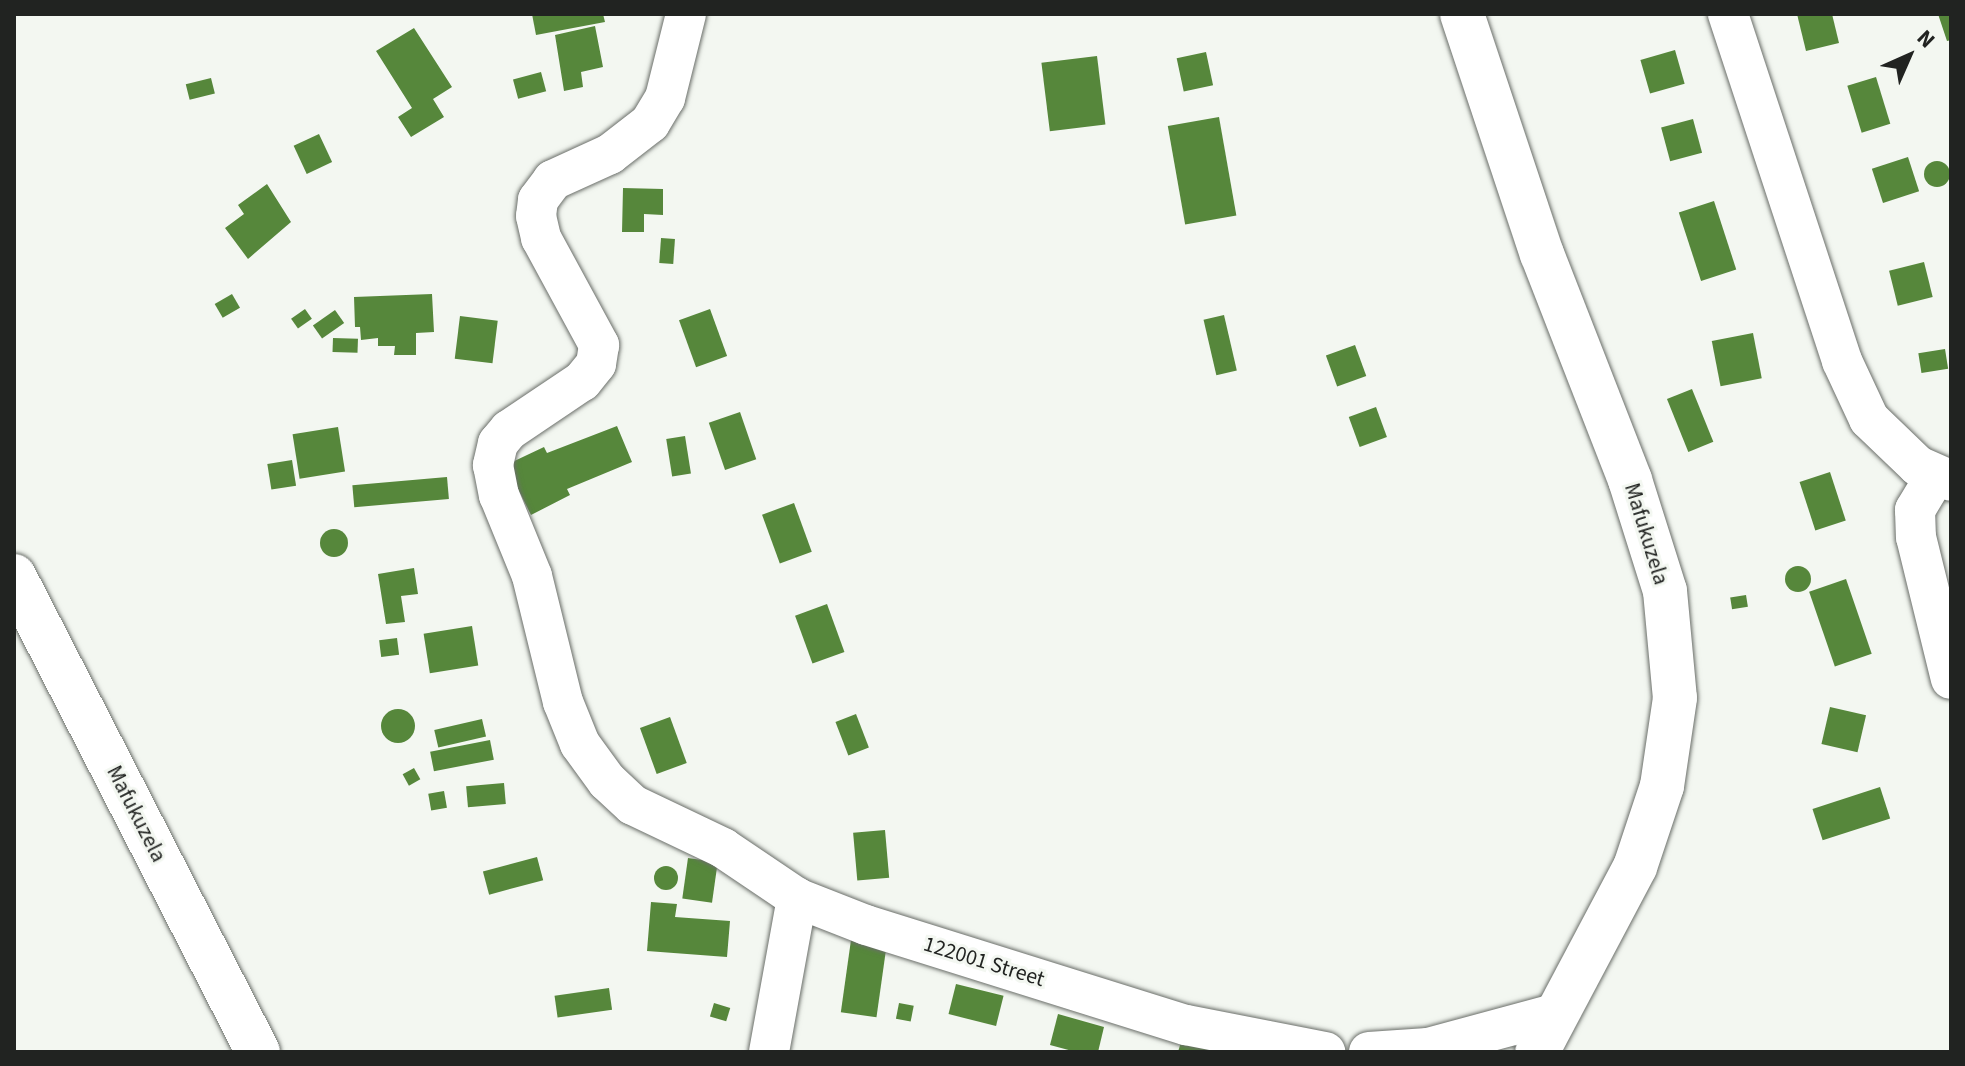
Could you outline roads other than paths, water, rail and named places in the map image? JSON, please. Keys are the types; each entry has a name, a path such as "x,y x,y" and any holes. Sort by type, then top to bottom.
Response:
{"main road":[{"name":"Mafukuzela","path":"1462,14 1542,254 1630,480 1665,591 1675,698 1662,786 1635,867 1537,1052"},
{"name":"Mafukuzela","path":"14,576 258,1052"}],"street":[{"name":"122001 Street","path":"686,14 665,98 650,123 610,154 553,180 538,200 536,216 541,238 599,345 596,364 582,381 509,430 498,443 493,465 499,495 532,576 563,702 580,744 607,781 633,805 723,848 797,898 866,925 1186,1025 1325,1052"},
{"path":"1728,14 1842,361 1869,419 1918,466 1944,478 1915,510 1916,537 1951,679"},
{"path":"769,1052 797,898"},
{"path":"1369,1052 1428,1048 1558,1013"}]}
